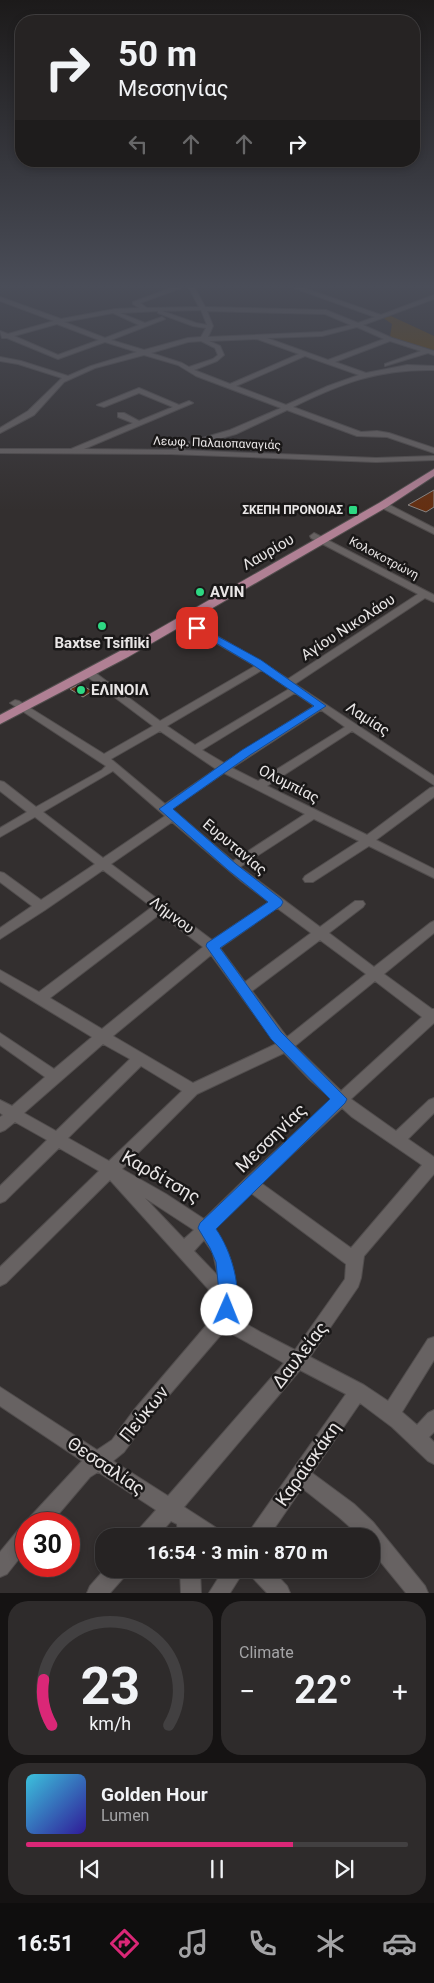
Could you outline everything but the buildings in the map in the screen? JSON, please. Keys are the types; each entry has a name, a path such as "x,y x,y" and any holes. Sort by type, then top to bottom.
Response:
{"main road":[{"name":"Λαυρίου","path":"0,720 19,706 318,538 383,504 434,472"},
{"name":"Λαυρίου","path":"0,710 19,706 89,673 183,620 375,502 420,480"}],"street":[{"path":"23,362 68,378"},
{"path":"0,431 34,410 57,385 68,378 93,367 112,362"},
{"path":"174,362 230,386 360,434 389,434 434,451"},
{"path":"189,369 210,362"},
{"path":"230,386 285,362"},
{"path":"329,362 369,374 377,369 398,362"},
{"path":"170,452 230,434 289,407 302,398 369,374 409,368 434,368"},
{"path":"100,405 139,390 178,407"},
{"path":"69,453 189,403"},
{"path":"120,414 138,424"},
{"path":"0,421 9,426"},
{"name":"Λεωφ. Παλαιοπαναγιάς","path":"0,451 69,453 170,452 376,460 434,458"},
{"path":"383,504 434,531"},
{"name":"Κολοκοτρώνη","path":"318,538 434,599"},
{"name":"Αγίου Νικολάου","path":"194,750 291,687 425,594"},
{"name":"Λαμίας","path":"183,620 262,666 434,781"},
{"path":"0,833 106,772 108,762 159,726 262,666"},
{"name":"Ολυμπίας","path":"89,673 159,726 223,768 434,874"},
{"name":"Ευρυτανίας","path":"19,706 108,762 232,867 319,934 433,1016"},
{"path":"0,934 104,864 223,768 321,706"},
{"path":"259,786 352,727"},
{"name":"Λήμνου","path":"0,785 212,946 286,1046 340,1099 434,1164"},
{"path":"309,879 369,840 434,791"},
{"path":"232,867 313,814"},
{"path":"0,876 41,907"},
{"path":"0,1126 7,1110 55,1076 212,946 277,902"},
{"path":"244,990 359,904"},
{"path":"39,999 160,906"},
{"path":"0,1278 192,1090 286,1046 434,926"},
{"path":"0,975 192,1090"},
{"name":"Μεσσηνίας","path":"184,1250 250,1184 340,1099 433,1016"},
{"path":"0,1038 55,1076"},
{"path":"0,1196 140,1058"},
{"path":"398,1138 434,1104"},
{"name":"Καρδίτσης","path":"7,1110 161,1199 206,1228 224,1262 225,1311"},
{"name":"Δαυλείας","path":"166,1528 181,1522 298,1360 352,1282 355,1271 354,1260 364,1243 434,1164"},
{"path":"110,1171 217,1287 225,1311 242,1331 358,1391 390,1414 434,1455"},
{"path":"250,1184 354,1260"},
{"name":"Πεύκων","path":"47,1512 74,1480 118,1446 225,1311"},
{"path":"390,1414 434,1345"},
{"name":"Καραϊσκάκη","path":"264,1528 358,1391"},
{"name":"Θεσσαλίας","path":"0,1396 98,1460 181,1522 194,1528"},
{"path":"417,1438 434,1419"},
{"path":"301,1476 347,1511 366,1529 418,1593"},
{"path":"0,1567 15,1549"},
{"path":"97,1593 110,1578"},
{"path":"190,1578 191,1593"},
{"path":"219,1593 229,1578"},
{"path":"266,1578 280,1593"}],"place":[{"name":"ΣΚΕΠΗ ΠΡΟΝΟΙΑΣ","path":"353,510"},
{"name":"AVIN","path":"200,592"},
{"name":"Baxtse Tsifliki","path":"102,626"},
{"name":"ΕΛΙΝΟΙΛ","path":"81,690"}],"route":[{"path":"197,628 257,662 267,671 321,706 246,753 165,809 232,867 277,902 212,946 276,1035 340,1099 206,1228 220,1250 224,1262 228,1292 227,1310"}]}
